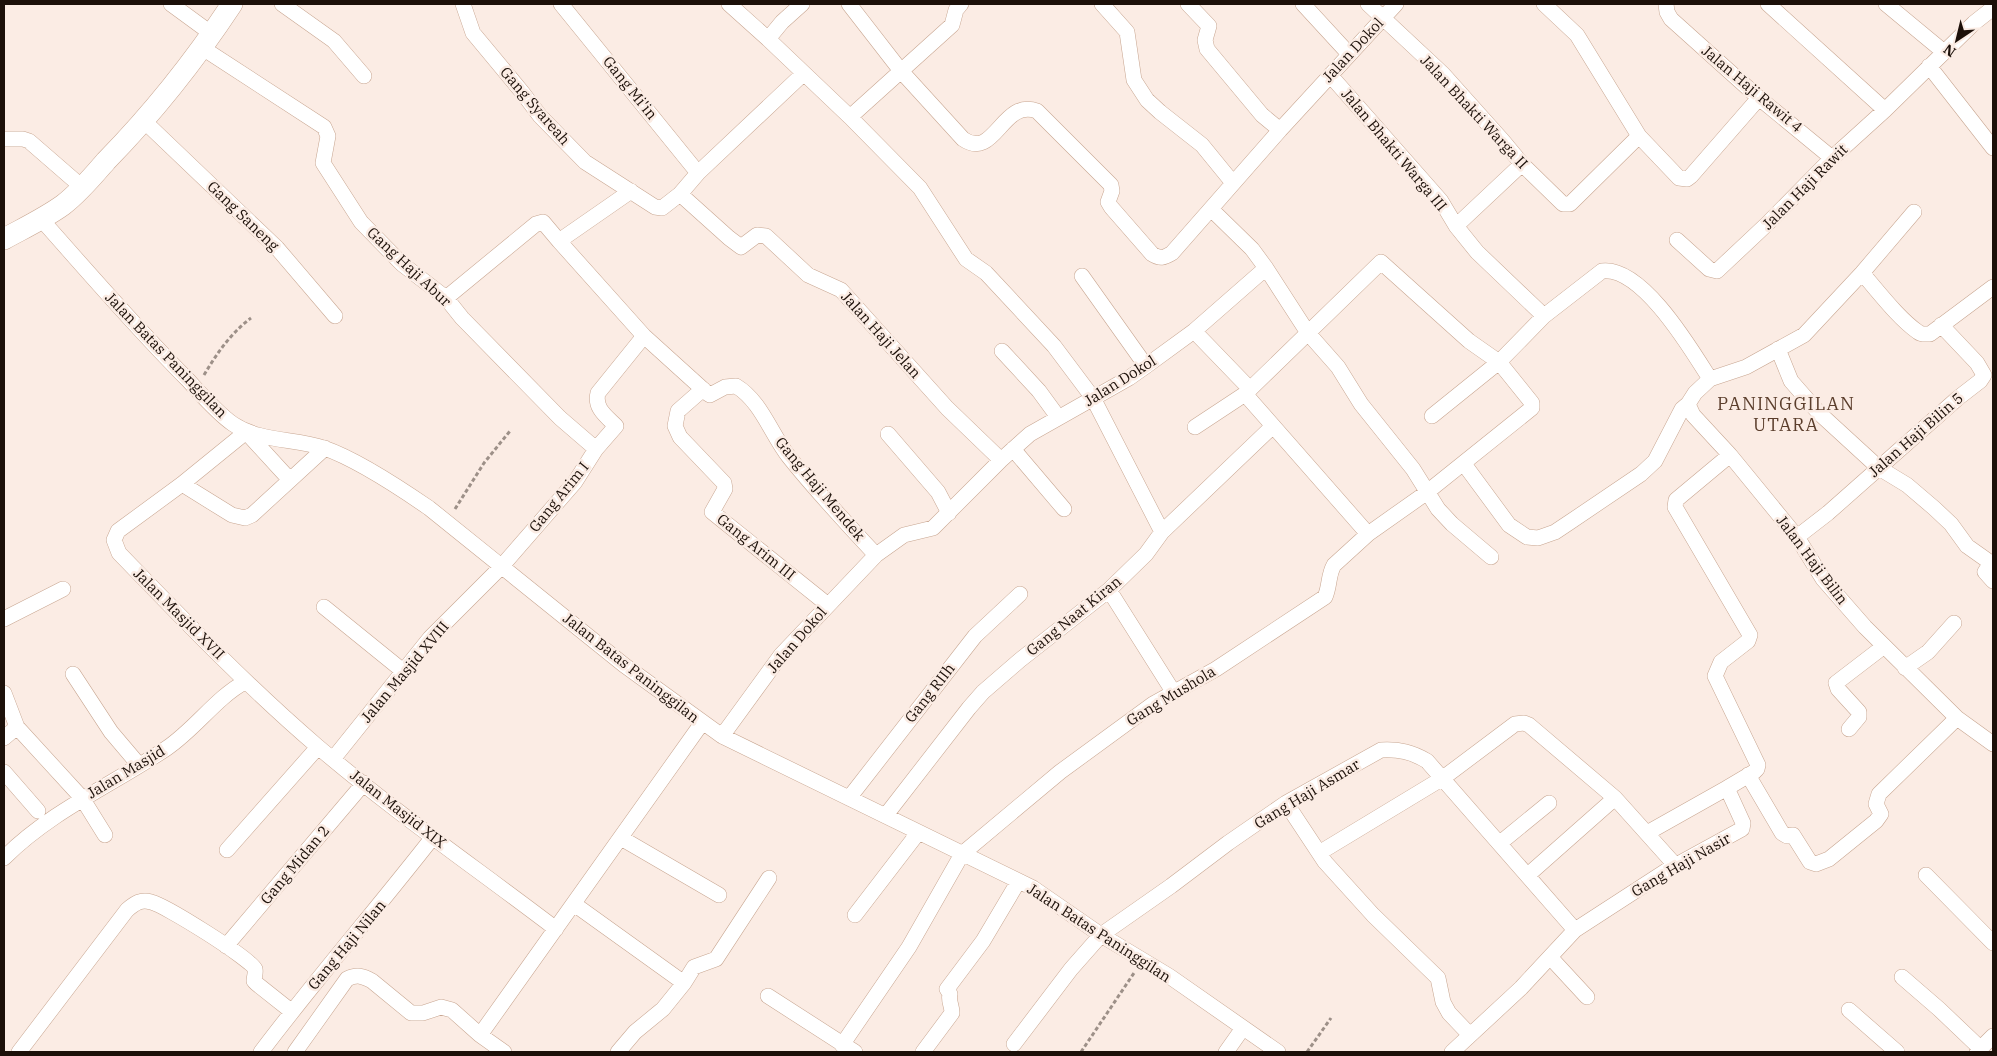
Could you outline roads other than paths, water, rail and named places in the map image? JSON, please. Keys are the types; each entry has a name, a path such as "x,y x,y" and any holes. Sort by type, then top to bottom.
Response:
{"main road":[{"path":"4,239 64,204 82,187 144,121 207,40 232,4"}],"street":[{"name":"Gang Haji Abur","path":"171,4 207,40 324,127 328,136 323,163 361,222 402,264 446,298 462,318 560,418 596,449"},
{"path":"282,4 334,41 364,76"},
{"name":"Gang Syareah","path":"463,4 473,32 540,116 585,162 655,208 662,208 680,194 698,173 803,74"},
{"name":"Gang Mi'in","path":"561,4 698,173"},
{"path":"729,4 850,117 920,188 966,259 986,273 1054,346 1093,398 1162,532"},
{"path":"768,39 782,22 802,4"},
{"path":"849,4 901,71"},
{"path":"850,117 952,26 956,10 961,4"},
{"path":"1102,4 1127,32 1134,80 1147,100 1202,145 1233,183"},
{"path":"1188,4 1209,26 1205,40 1207,49 1262,115 1280,130"},
{"path":"1303,4 1349,54"},
{"name":"Jalan Bhakti Warga II","path":"1368,4 1443,74 1504,140 1522,164 1565,206 1570,204 1639,136"},
{"name":"Jalan Dokol","path":"901,71 963,139 971,145 979,145 985,141 1017,111 1030,108 1037,110 1111,184 1112,190 1108,202 1152,254 1158,258 1165,258 1172,253 1280,130 1396,4"},
{"path":"1544,4 1577,35 1639,136 1679,178 1687,179 1759,98"},
{"name":"Jalan Haji Rawit 4","path":"1666,4 1667,12 1671,19 1759,98 1832,158"},
{"path":"1768,4 1885,110"},
{"path":"1886,4 1944,52"},
{"name":"Jalan Haji Rawit","path":"1677,240 1709,269 1717,271 1767,224 1832,158 1885,110 1974,23 1993,8"},
{"path":"1929,66 1993,148"},
{"name":"Jalan Bhakti Warga III","path":"1330,75 1441,201 1456,226 1477,252 1544,316"},
{"name":"Gang Saneng","path":"144,121 277,248 335,316"},
{"path":"4,139 23,139 29,141 82,187"},
{"path":"1456,226 1522,164"},
{"path":"559,241 631,191"},
{"name":"Jalan Haji Jelan","path":"680,194 741,247 757,235 766,236 808,275 841,290 948,408 1001,460"},
{"path":"1211,209 1252,249 1308,332 1338,367 1361,404 1414,469 1426,493 1438,509 1452,524 1491,557"},
{"path":"1464,464 1509,525 1527,537 1538,538 1556,532 1641,474 1655,461 1678,415 1695,393 1710,379 1746,367 1804,335 1914,212"},
{"name":"Jalan Batas Paninggilan","path":"41,219 152,344 232,423 246,432 258,436 299,441 325,448 350,460 414,498 447,522 624,665 722,736 1033,888 1278,1052"},
{"path":"446,298 536,224 543,222 644,336 703,390"},
{"path":"1195,427 1248,392 1381,262 1469,341 1499,362"},
{"name":"Jalan Dokol","path":"722,736 781,655 876,555 904,535 933,528 1001,460 1030,434 1146,366 1194,331 1266,268"},
{"path":"1432,416 1499,362 1544,316 1602,271 1612,270 1622,273 1633,280 1673,322 1710,379"},
{"path":"1862,272 1918,332 1923,335 1930,334 1993,288"},
{"path":"1082,276 1146,366"},
{"name":"Jalan Haji Bilin 5","path":"1797,537 1828,513 1958,398 1980,381 1984,375 1977,363 1941,325"},
{"path":"1194,331 1248,392 1272,427 1368,534"},
{"name":"Gang Arim I","path":"501,567 575,482 596,449 616,426 604,415 597,404 598,393 644,336"},
{"path":"1778,349 1791,381 1819,412 1879,468 1907,485 1951,524 1967,546 1990,562 1985,572 1993,581"},
{"path":"1002,351 1039,391 1058,417"},
{"name":"Gang Mushola","path":"962,854 1089,750 1152,704 1216,669 1325,597 1331,570 1334,565 1368,534 1464,464 1532,408 1532,403 1499,362"},
{"name":"Gang Haji Mendek","path":"703,390 710,395 725,387 736,386 750,396 787,455 831,507 876,555"},
{"name":"Gang Arim III","path":"703,390 678,411 675,426 680,436 724,482 725,489 712,512 828,605"},
{"name":"Jalan Haji Bilin","path":"1688,404 1694,414 1797,537 1823,579 1883,647 1957,718 1993,744"},
{"name":"Gang Naat Kiran","path":"886,815 979,697 1047,637 1109,590 1146,554 1162,532 1272,427"},
{"path":"290,480 246,432 182,484 232,515 245,518 252,515 325,448"},
{"path":"888,434 938,492 949,513"},
{"path":"1013,450 1064,509"},
{"path":"1646,833 1757,769 1758,764 1714,676 1721,662 1748,641 1750,635 1675,507 1676,500 1730,455"},
{"name":"Jalan Masjid XVII","path":"182,484 118,531 114,545 118,553 245,682"},
{"name":"Jalan Masjid XVIII","path":"333,759 430,638 501,567"},
{"path":"4,619 63,589"},
{"path":"1109,590 1174,693"},
{"name":"Gang RIIh","path":"848,798 975,636 1020,594"},
{"path":"324,607 403,672"},
{"path":"1906,668 1928,652 1954,623"},
{"path":"1849,729 1859,717 1859,712 1838,689 1836,684 1883,647"},
{"path":"73,674 108,728 139,765"},
{"name":"Jalan Masjid XIX","path":"245,682 318,747 364,784 433,838 556,929"},
{"name":"Jalan Masjid","path":"4,858 46,821 139,765 187,733 231,692 245,682"},
{"path":"4,693 17,727 82,798 106,835"},
{"path":"1748,775 1782,833 1787,836 1793,835 1810,862 1816,864 1829,859 1876,821 1881,814 1876,804 1879,794 1957,718"},
{"path":"480,1035 702,723"},
{"path":"1319,853 1443,778 1516,724 1524,723 1615,798 1676,866"},
{"path":"4,738 17,727"},
{"path":"227,850 318,747"},
{"name":"Gang Haji Asmar","path":"1014,1044 1101,935 1171,886 1228,842 1286,803 1381,750 1398,750 1415,754 1427,761 1575,930"},
{"path":"4,772 38,811"},
{"name":"Gang Midan 2","path":"226,946 364,784"},
{"name":"Gang Haji Nasir","path":"1464,1045 1575,930 1676,866 1742,829 1744,823 1727,788"},
{"path":"1528,875 1615,798"},
{"path":"1500,843 1549,802"},
{"path":"1286,803 1325,862 1373,915 1438,978 1442,1002 1464,1045"},
{"path":"855,915 918,833"},
{"name":"Gang Haji Nilan","path":"261,1052 292,1011 433,838"},
{"path":"621,838 718,896"},
{"path":"768,996 849,1048 962,854"},
{"path":"1926,875 1993,943"},
{"path":"618,1052 635,1032 663,1009 694,968 716,959 768,878"},
{"path":"923,1052 952,1013 949,1001 950,994 947,990 983,941 1018,882"},
{"path":"19,1052 127,910 134,904 142,901 153,902 170,910 226,946 252,966 255,972 254,981 257,984 292,1011"},
{"path":"574,904 684,983"},
{"path":"1550,957 1587,997"},
{"path":"295,1052 347,979 357,975 366,977 411,1013 420,1014 442,1007 455,1012 480,1035 504,1052"},
{"path":"1902,977 1939,1009 1979,1050 1993,1036"},
{"path":"1849,1010 1897,1052"},
{"path":"1226,1052 1242,1028"}],"district":[{"name":"PANINGGILAN UTARA","path":"1786,414"}]}
